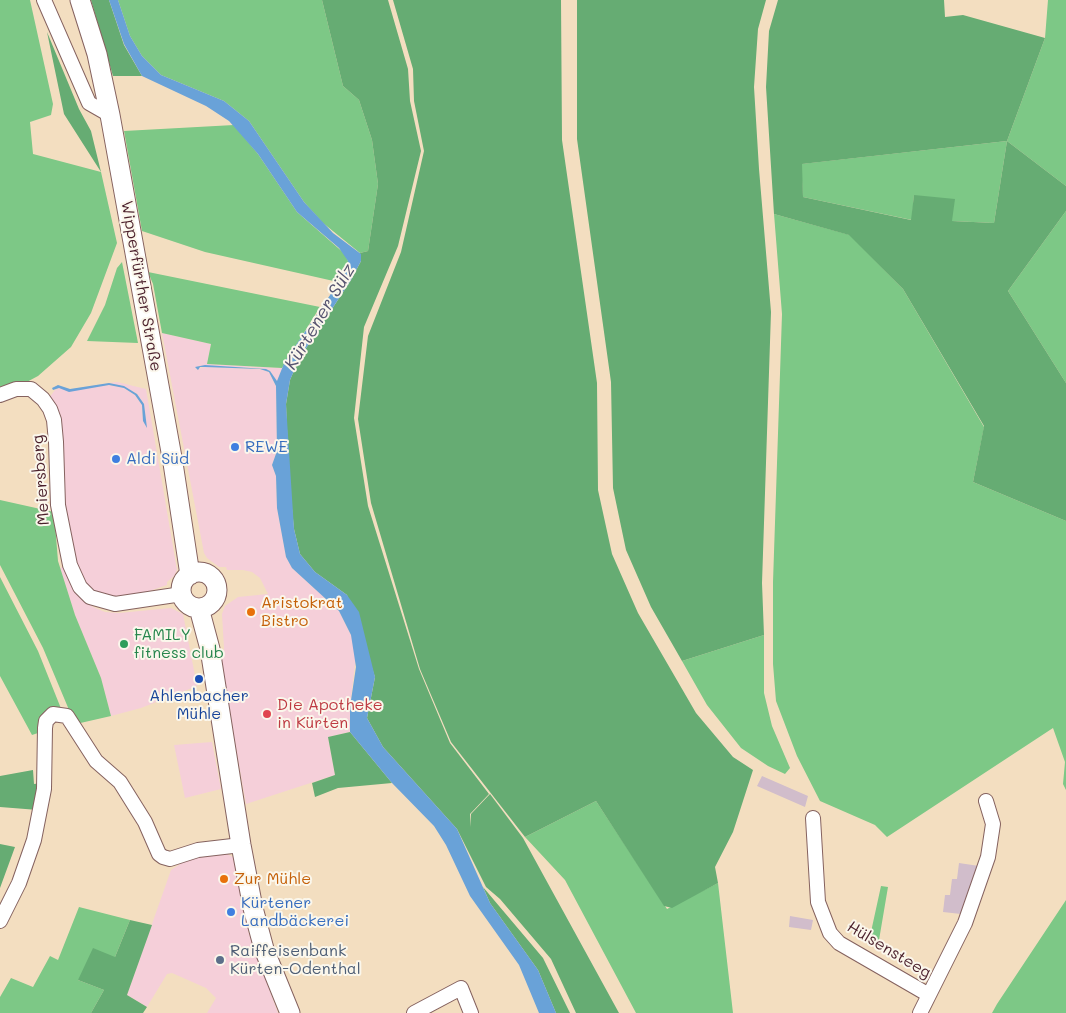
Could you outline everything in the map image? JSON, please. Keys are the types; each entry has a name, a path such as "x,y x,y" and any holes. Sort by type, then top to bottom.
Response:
{"main road":[{"name":"Wipperfürther Straße","path":"80,0 97,54 110,115 174,473 190,575"},
{"path":"199,572 208,575 216,586 214,601 206,607 199,608 186,603 182,594 182,585 190,575 199,572"},
{"path":"199,608 210,649 241,845 258,926 272,972 290,1013"}],"street":[{"path":"44,0 89,103 110,115"},
{"name":"Meiersberg","path":"0,395 16,390 31,389 43,399 50,409 54,420 56,442 58,506 70,565 80,588 90,597 115,604 182,594"},
{"path":"0,921 19,882 34,840 44,789 46,721 53,714 67,716 96,760 120,782 145,822 158,854 170,859 198,850 241,845"},
{"name":"Hülsensteeg","path":"920,1013 965,923 988,857 993,824 986,801"},
{"name":"Hülsensteeg","path":"813,818 818,902 830,933 839,943 929,995"},
{"path":"414,1013 461,988 471,1013"}],"shaded area":[{"path":"162,333 211,344 207,364 282,368 277,382 270,371 260,368 199,366 195,369 205,367 260,369 269,372 276,386 277,451 272,465 276,476 277,508 286,557 292,568 339,611 351,635 356,655 350,707 350,732 328,737 335,775 246,804 221,665 224,648 222,614 225,606 238,597 268,594 260,578 252,572 227,570 226,567 219,567 207,558 204,553"},
{"path":"117,382 146,389 177,570 174,576 167,582 167,585 141,594 116,598 92,591 86,584 70,545 63,493 62,434 60,421 49,398 59,388 78,390 109,385 124,388 135,395 142,405 143,421 146,425 144,404 137,394 124,386 109,383"},
{"path":"63,567 73,588 82,599 93,607 105,612 119,613 171,608 183,614 197,686 141,708 111,716 101,678 75,615 60,568"},
{"path":"212,742 221,789 185,798 174,745"},
{"path":"762,776 808,796 805,807 757,786"},
{"path":"223,852 233,857 249,934 278,1013 207,1013 216,998 206,988 172,973 167,974 147,1007 127,995 171,870 197,853"},
{"path":"959,863 979,866 961,914 943,912 945,895 950,895 952,879 957,879"},
{"path":"790,916 813,920 811,930 789,927"}],"green space":[{"path":"0,0 30,0 53,104 51,115 30,122 33,154 101,172 117,243 91,313 71,347 38,376 23,384 0,389"},
{"path":"91,0 109,0 124,45 142,76 113,76"},
{"path":"118,0 322,0 343,86 359,100 372,140 378,184 368,251 360,253 323,223 304,202 249,121 224,101 161,75 142,56 130,36"},
{"path":"322,0 388,0 408,69 410,101 421,151 398,246 364,327 354,418 368,506 419,669 450,743 489,794 470,814 471,827 471,814 490,794 523,838 619,1013 576,1013 551,959 500,899 486,887 457,829 383,747 367,718 375,677 347,595 315,572 300,554 294,529 289,477 286,404 290,380 299,359 351,280 361,261 360,253 368,251 378,184 372,140 359,100 343,86"},
{"path":"393,0 561,0 562,140 597,383 598,490 612,554 638,613 696,713 733,757 753,770 733,832 715,867 718,883 672,908 664,906 596,801 525,837 451,742 420,669 371,503 358,419 368,336 401,252 424,151 414,101 413,69"},
{"path":"577,0 766,0 758,29 754,87 771,312 762,583 764,635 682,661 651,607 626,550 613,488 611,382 577,139"},
{"path":"778,0 944,0 945,17 963,15 1045,38 1007,141 1066,186 1066,211 1008,291 1066,383 1066,521 973,482 984,426 903,289 849,235 774,214 766,87 769,31","holes":["1007,141 994,223 952,221 955,199 914,195 911,220 803,197 802,164"]},
{"path":"1048,0 1066,0 1066,186 1007,141 1045,38"},
{"path":"47,32 79,109 91,131 101,172 64,114"},
{"path":"234,125 258,154 297,212 345,254 348,261 347,269 338,282 205,252 142,231 124,131"},
{"path":"1007,141 994,223 952,221 914,195 912,220 803,197 801,164"},
{"path":"1066,211 1066,383 1008,291"},
{"path":"774,214 850,235 903,289 984,427 973,482 1066,521 1066,790 1063,784 1065,762 1053,728 887,837 875,825 820,801 797,756 776,701 773,664 773,582 782,314"},
{"path":"122,262 138,343 87,341 105,305 117,268"},
{"path":"148,272 320,307 282,368 207,364 211,344 162,333 153,284"},
{"path":"0,500 54,512 58,561 75,615 101,678 111,716 76,724 72,717 43,648 0,565"},
{"path":"0,577 38,651 62,711 41,732 32,735 0,676"},
{"path":"764,635 764,693 772,726 790,768 785,774 768,766 741,748 707,705 682,661"},
{"path":"350,732 392,783 338,788 315,797 312,783 335,775 328,737"},
{"path":"33,770 34,784 42,783 38,810 0,807 0,776"},
{"path":"596,801 667,909 718,883 733,1013 636,1013 565,880 525,837"},
{"path":"0,844 15,847 0,888"},
{"path":"881,886 888,887 878,946 869,941"},
{"path":"483,887 543,958 570,1013 556,1013 538,970 490,903"},
{"path":"1066,900 1066,1013 992,1013 997,1004"},
{"path":"79,907 130,920 115,957 78,980 104,990 91,1013 0,1013 0,997 11,978 33,987 50,956 58,960"},
{"path":"130,920 152,925 127,995 147,1007 143,1013 91,1013 104,990 78,980 93,948 115,957"}],"water":[{"name":"Kürtener Sülz","path":"109,0 118,0 130,36 142,56 161,75 224,101 249,121 304,202 333,233 361,254 361,261 351,280 299,359 290,380 286,404 294,529 300,554 315,572 347,595 359,612 375,677 367,718 383,747 457,829 490,903 538,970 556,1013 539,1013 519,965 470,896 446,845 434,826 392,783 350,732 350,707 356,667 351,635 339,611 292,568 286,557 277,508 276,476 272,465 277,451 276,386 269,372 260,369 205,367 200,367 198,370 195,367 205,365 266,369 270,371 277,381 285,361 341,279 347,269 348,261 339,248 297,212 258,154 229,121 206,106 142,76 124,44"},
{"path":"109,383 124,386 137,394 144,404 147,428 143,421 142,405 135,395 124,388 109,385 69,392 59,388 53,390 52,388 58,385 70,389"}],"place":[{"name":"REWE","path":"235,447"},
{"name":"Aldi Süd","path":"116,459"},
{"name":"Aristokrat Bistro","path":"251,612"},
{"name":"FAMILY fitness club","path":"124,644"},
{"name":"Ahlenbacher Mühle","path":"199,679"},
{"name":"Die Apotheke in Kürten","path":"267,714"},
{"name":"Zur Mühle","path":"224,879"},
{"name":"Kürtener Landbäckerei","path":"231,912"},
{"name":"Raiffeisenbank Kürten-Odenthal","path":"220,960"}]}
